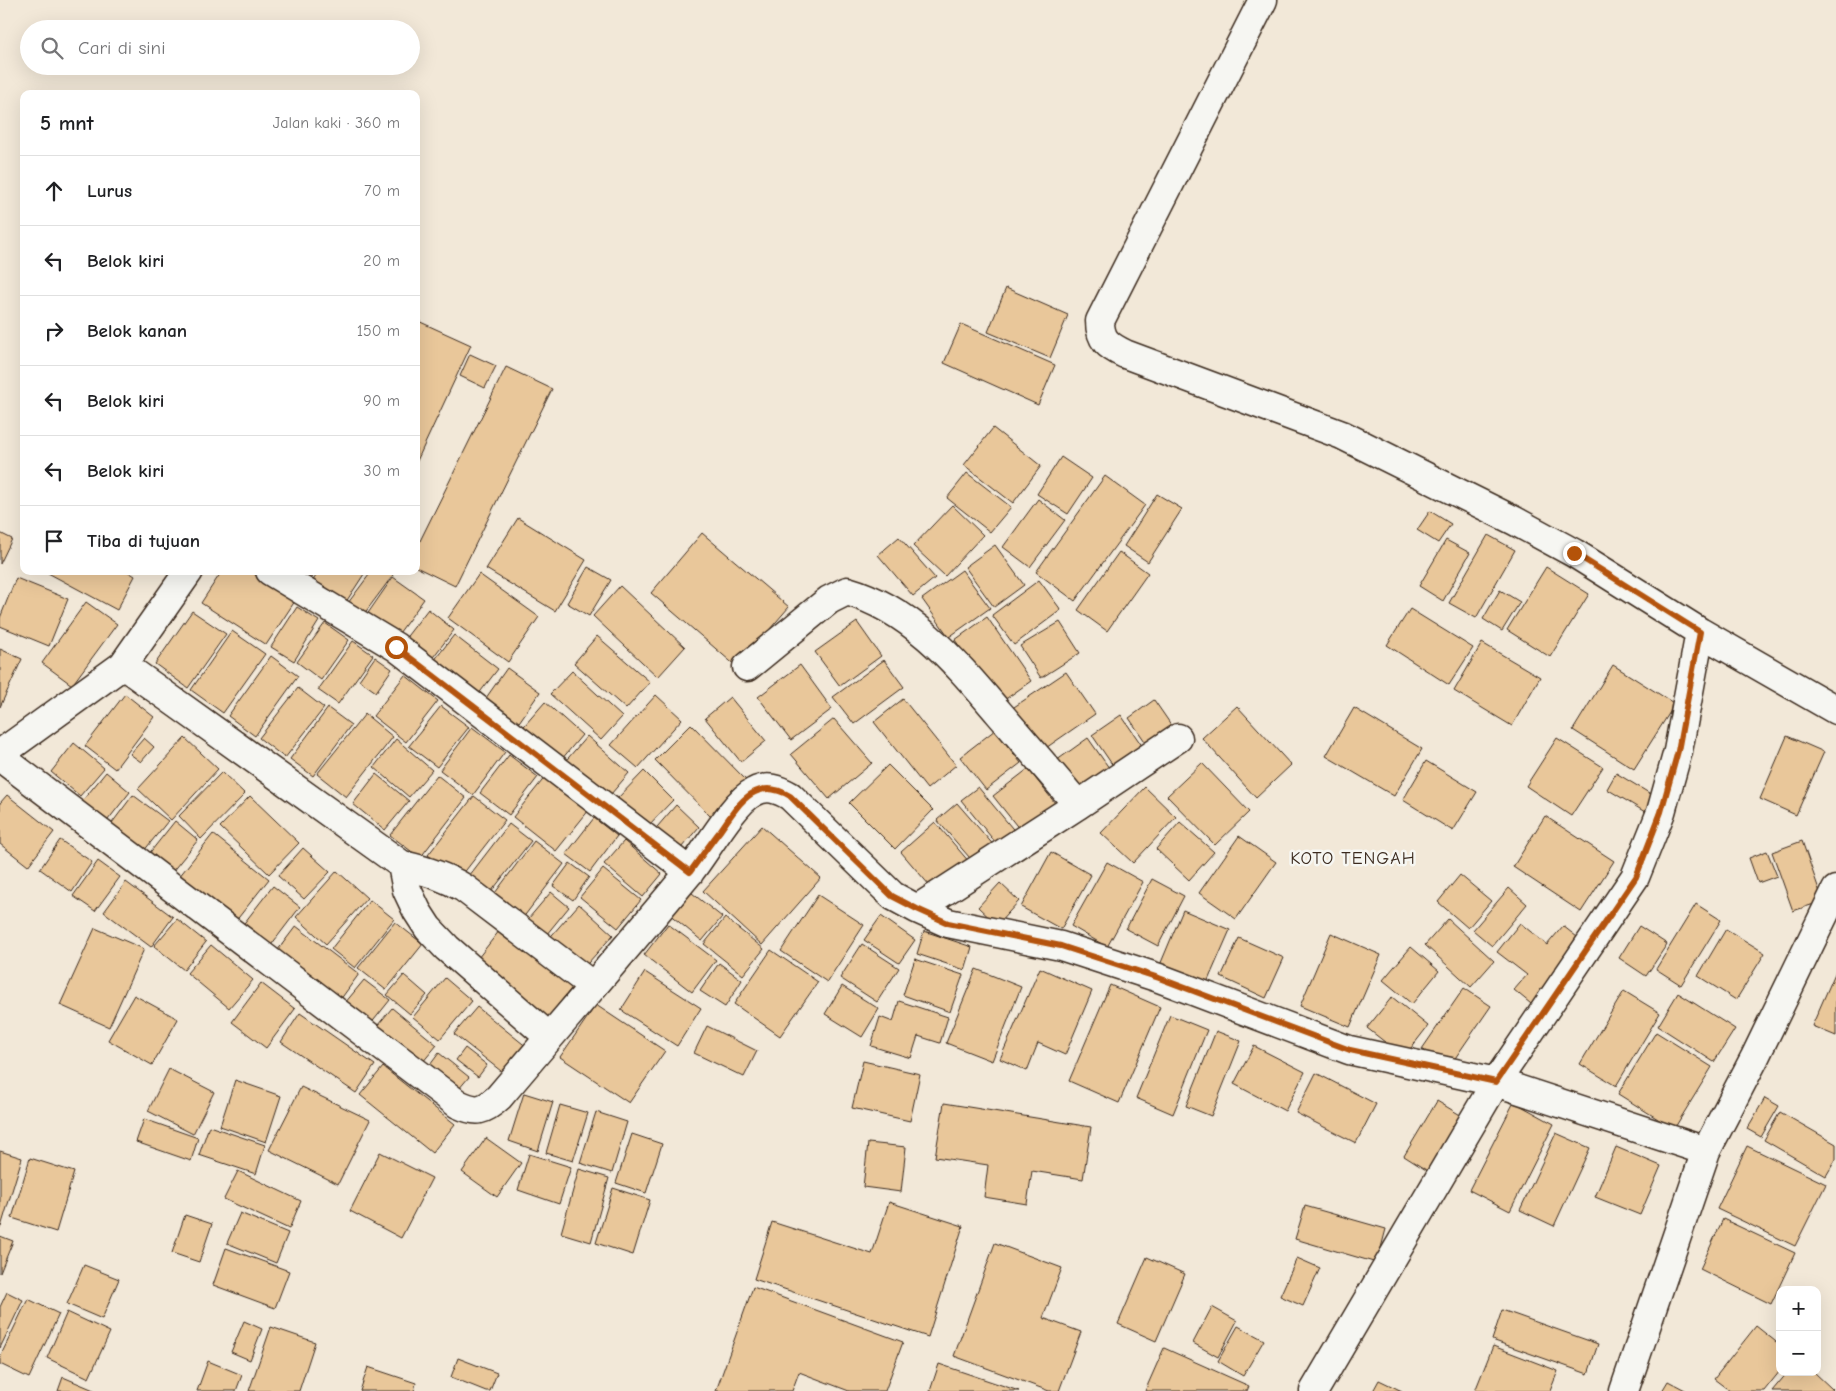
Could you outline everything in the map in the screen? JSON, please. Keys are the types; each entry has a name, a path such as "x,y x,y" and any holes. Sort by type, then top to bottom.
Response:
{"street":[{"path":"1263,0 1100,321 1100,332 1105,341 1114,349 1125,354 1342,435 1514,521 1574,553 1700,632 1836,710"},
{"path":"186,575 123,665 0,756 458,1104 471,1110 483,1109 491,1105 499,1097 690,872 740,802 754,792 766,788 779,789 790,796 892,896 948,923 1061,946 1159,978 1350,1050 1496,1082 1706,1150"},
{"path":"277,575 396,647 690,872"},
{"path":"747,666 829,600 847,591 865,596 892,610 922,631 950,656 1078,805"},
{"path":"1314,1391 1496,1082 1636,877 1661,812 1675,760 1700,632"},
{"path":"123,665 402,865 427,870 447,877 464,888 593,986"},
{"path":"917,909 1178,738"},
{"path":"402,865 407,890 416,911 428,928 447,948 549,1037"},
{"path":"1624,1391 1706,1150 1754,1059 1836,890"}],"building":[{"path":"1006,288 1068,315 1050,358 988,332"},
{"path":"420,322 471,345 420,454"},
{"path":"961,324 1055,365 1038,405 944,363"},
{"path":"470,354 496,366 485,388 460,376"},
{"path":"506,367 552,389 455,586 420,569 420,541"},
{"path":"993,428 1041,466 1013,503 964,465"},
{"path":"1061,457 1092,478 1068,514 1037,494"},
{"path":"967,473 1011,507 990,532 947,498"},
{"path":"1105,476 1145,505 1075,601 1036,572"},
{"path":"1157,494 1182,509 1148,562 1124,546"},
{"path":"1038,499 1065,520 1030,567 1003,547"},
{"path":"952,505 983,535 945,576 913,546"},
{"path":"1430,511 1451,524 1438,543 1417,530"},
{"path":"518,518 586,560 555,611 486,569"},
{"path":"0,533 12,539 0,564"},
{"path":"702,533 789,607 737,667 651,593"},
{"path":"1488,535 1515,550 1476,618 1449,603"},
{"path":"899,537 935,578 913,596 878,555"},
{"path":"1446,540 1470,553 1443,601 1419,586"},
{"path":"995,545 1024,585 994,607 965,567"},
{"path":"1119,552 1148,573 1107,631 1078,610"},
{"path":"588,567 611,580 589,616 567,603"},
{"path":"1546,567 1589,594 1550,657 1507,630"},
{"path":"962,570 990,608 949,637 922,599"},
{"path":"479,574 539,617 508,662 448,618"},
{"path":"52,575 133,575 135,576 117,610"},
{"path":"219,575 256,575 295,601 266,645 201,603"},
{"path":"291,575 313,575 307,585"},
{"path":"316,575 363,575 342,608 309,587"},
{"path":"369,575 393,575 361,618 345,607"},
{"path":"393,577 424,599 394,640 364,619"},
{"path":"16,578 68,599 49,646 0,626 0,618"},
{"path":"1039,580 1061,610 1014,645 992,615"},
{"path":"620,586 685,647 658,677 593,616"},
{"path":"1500,590 1520,602 1502,631 1483,619"},
{"path":"86,602 117,624 72,685 42,663"},
{"path":"297,607 319,621 294,661 271,647"},
{"path":"428,609 454,630 427,665 401,644"},
{"path":"1410,609 1473,648 1449,685 1387,645"},
{"path":"192,611 226,634 188,688 155,664"},
{"path":"987,617 1031,681 1000,703 955,640"},
{"path":"857,622 881,656 840,686 815,652"},
{"path":"1060,622 1080,653 1041,678 1020,646"},
{"path":"325,623 349,640 321,680 297,662"},
{"path":"232,631 265,654 223,713 191,690"},
{"path":"454,635 498,669 474,700 430,666"},
{"path":"597,636 650,682 626,709 574,663"},
{"path":"353,641 373,655 338,704 318,690"},
{"path":"1482,643 1540,677 1512,726 1454,691"},
{"path":"0,649 22,659 0,707"},
{"path":"271,656 298,676 255,736 228,716"},
{"path":"375,657 392,669 376,692 359,680"},
{"path":"884,660 904,687 854,724 833,697"},
{"path":"800,665 832,709 791,740 758,697"},
{"path":"1613,665 1675,704 1634,769 1573,730"},
{"path":"507,668 540,692 515,728 481,705"},
{"path":"572,671 622,717 601,740 550,694"},
{"path":"1066,672 1095,714 1040,752 1011,709"},
{"path":"405,675 438,701 406,742 373,716"},
{"path":"298,688 324,708 285,758 259,738"},
{"path":"125,694 154,717 115,769 85,746"},
{"path":"656,695 682,719 638,768 611,745"},
{"path":"730,697 766,741 741,762 705,718"},
{"path":"903,699 956,765 927,789 874,722"},
{"path":"1154,700 1176,732 1151,750 1129,718"},
{"path":"545,702 582,735 556,766 518,733"},
{"path":"441,706 469,727 437,767 409,746"},
{"path":"1237,706 1291,765 1256,798 1202,738"},
{"path":"328,708 351,725 313,776 290,759"},
{"path":"1354,708 1422,749 1394,796 1326,756"},
{"path":"365,714 393,737 346,797 317,774"},
{"path":"1121,715 1147,753 1118,773 1092,735"},
{"path":"834,719 872,763 829,799 791,754"},
{"path":"691,724 747,781 711,817 655,760"},
{"path":"472,727 505,752 473,795 440,770"},
{"path":"995,730 1021,763 986,790 960,757"},
{"path":"587,736 629,773 605,801 563,764"},
{"path":"1787,736 1824,752 1796,815 1760,799"},
{"path":"144,738 154,747 141,762 130,754"},
{"path":"185,738 218,769 171,820 138,789"},
{"path":"1088,738 1114,775 1079,800 1053,763"},
{"path":"1557,738 1603,767 1571,816 1526,786"},
{"path":"396,739 432,770 409,797 374,767"},
{"path":"74,743 104,768 80,796 51,772"},
{"path":"509,755 538,777 509,815 480,793"},
{"path":"1426,761 1477,792 1453,831 1403,800"},
{"path":"1202,763 1249,812 1215,845 1167,796"},
{"path":"888,765 933,810 895,849 849,803"},
{"path":"1028,769 1059,808 1024,835 993,796"},
{"path":"644,771 673,800 645,829 615,801"},
{"path":"106,772 130,792 100,830 75,810"},
{"path":"222,772 245,794 201,839 179,816"},
{"path":"1616,773 1659,799 1650,815 1607,789"},
{"path":"376,774 409,801 385,830 353,804"},
{"path":"437,775 466,798 420,858 390,835"},
{"path":"546,776 589,810 556,851 513,817"},
{"path":"978,787 1017,834 1000,848 961,800"},
{"path":"1145,787 1176,817 1133,863 1101,833"},
{"path":"7,795 54,832 28,866 0,844 0,803"},
{"path":"133,795 168,821 139,857 106,831"},
{"path":"250,796 299,843 269,874 220,827"},
{"path":"474,796 505,820 459,879 428,855"},
{"path":"957,803 996,848 976,865 937,820"},
{"path":"676,805 699,827 675,855 651,834"},
{"path":"1545,816 1614,861 1581,912 1513,867"},
{"path":"594,818 617,836 590,872 566,854"},
{"path":"175,821 198,840 167,878 144,860"},
{"path":"935,822 970,863 936,893 901,852"},
{"path":"1180,822 1214,852 1189,880 1156,849"},
{"path":"509,824 531,841 487,897 466,880"},
{"path":"762,826 821,878 762,945 703,891"},
{"path":"213,834 269,879 231,927 175,882"},
{"path":"1239,836 1276,862 1236,919 1199,893"},
{"path":"60,840 92,862 72,892 40,869"},
{"path":"534,841 564,864 519,923 489,901"},
{"path":"624,841 662,874 643,897 604,864"},
{"path":"1802,841 1823,901 1793,911 1772,852"},
{"path":"303,848 330,872 304,899 278,876"},
{"path":"1767,851 1777,876 1758,883 1749,858"},
{"path":"1051,852 1091,875 1061,929 1021,907"},
{"path":"98,861 120,877 95,911 73,896"},
{"path":"1107,862 1143,882 1107,947 1071,926"},
{"path":"570,863 589,877 573,900 553,886"},
{"path":"603,869 641,900 618,928 580,897"},
{"path":"337,871 367,898 326,944 296,917"},
{"path":"1460,875 1491,901 1468,928 1438,902"},
{"path":"1152,879 1184,896 1158,946 1126,929"},
{"path":"126,882 173,917 151,947 104,912"},
{"path":"1000,883 1019,901 997,925 978,907"},
{"path":"273,886 300,907 265,953 238,931"},
{"path":"1509,888 1527,904 1492,946 1473,930"},
{"path":"687,889 722,917 702,941 668,913"},
{"path":"551,892 569,907 542,940 523,925"},
{"path":"818,895 864,925 827,982 781,951"},
{"path":"370,900 394,919 355,968 331,949"},
{"path":"579,904 613,935 580,972 546,942"},
{"path":"1696,904 1721,920 1681,985 1656,969"},
{"path":"1183,910 1230,930 1206,985 1160,965"},
{"path":"881,916 915,940 899,963 864,940"},
{"path":"725,918 764,949 743,975 704,944"},
{"path":"177,919 206,942 184,970 154,946"},
{"path":"1448,919 1494,961 1471,987 1425,945"},
{"path":"395,922 423,944 386,990 358,968"},
{"path":"1520,923 1547,945 1563,926 1586,944 1536,1008 1514,990 1527,975 1497,952"},
{"path":"668,924 716,960 692,992 644,955"},
{"path":"296,926 359,974 335,1007 271,959"},
{"path":"503,926 574,985 542,1025 471,967"},
{"path":"1639,926 1667,944 1646,976 1619,958"},
{"path":"95,928 144,949 109,1027 60,1005"},
{"path":"1726,929 1765,953 1736,1000 1698,976"},
{"path":"924,931 972,947 965,970 917,954"},
{"path":"1331,933 1381,955 1350,1027 1300,1006"},
{"path":"1239,938 1284,958 1266,998 1221,977"},
{"path":"862,944 899,968 877,1002 840,978"},
{"path":"211,945 253,980 229,1008 187,973"},
{"path":"1411,947 1439,971 1412,1004 1383,980"},
{"path":"771,950 818,982 780,1036 734,1004"},
{"path":"915,959 963,975 950,1012 903,995"},
{"path":"719,963 742,980 725,1007 700,991"},
{"path":"1040,968 1092,991 1065,1055 1038,1043 1027,1071 1000,1059"},
{"path":"976,969 1021,987 992,1061 946,1043"},
{"path":"1836,971 1836,1036 1812,1026"},
{"path":"645,972 701,1008 677,1046 621,1010"},
{"path":"404,975 427,995 410,1014 387,995"},
{"path":"445,978 472,1001 440,1039 413,1017"},
{"path":"364,980 390,1000 366,1030 340,1009"},
{"path":"261,983 295,1009 266,1048 232,1022"},
{"path":"1110,985 1160,1007 1119,1103 1069,1081"},
{"path":"842,986 879,1009 862,1037 825,1014"},
{"path":"1464,988 1491,1006 1449,1067 1422,1049"},
{"path":"1624,991 1660,1013 1616,1086 1580,1064"},
{"path":"1678,993 1735,1029 1714,1062 1658,1026"},
{"path":"134,995 178,1019 152,1065 108,1040"},
{"path":"1392,997 1428,1026 1404,1057 1367,1028"},
{"path":"899,1001 948,1017 940,1043 918,1036 911,1058 871,1046 880,1017 893,1022"},
{"path":"596,1005 665,1051 629,1103 560,1057"},
{"path":"477,1007 528,1048 506,1075 454,1034"},
{"path":"392,1008 437,1045 417,1069 373,1031"},
{"path":"300,1013 375,1065 356,1093 281,1042"},
{"path":"1170,1015 1207,1030 1173,1114 1136,1098"},
{"path":"707,1026 757,1051 744,1077 694,1053"},
{"path":"1216,1031 1241,1041 1211,1116 1186,1106"},
{"path":"1656,1032 1712,1067 1674,1129 1618,1094"},
{"path":"1254,1046 1305,1072 1285,1111 1234,1084"},
{"path":"465,1048 487,1065 478,1077 456,1060"},
{"path":"439,1053 469,1077 453,1096 424,1073"},
{"path":"863,1061 920,1074 910,1121 852,1108"},
{"path":"383,1067 455,1124 432,1153 360,1095"},
{"path":"169,1069 214,1092 193,1134 148,1111"},
{"path":"1316,1073 1376,1104 1356,1143 1296,1113"},
{"path":"235,1080 281,1096 266,1142 220,1126"},
{"path":"301,1087 370,1120 338,1184 269,1150"},
{"path":"524,1093 553,1102 538,1151 509,1141"},
{"path":"1765,1098 1779,1106 1761,1137 1747,1129"},
{"path":"1437,1101 1467,1119 1434,1175 1404,1156"},
{"path":"1514,1102 1554,1124 1510,1211 1469,1190"},
{"path":"944,1103 1091,1127 1083,1179 1032,1171 1027,1204 984,1197 988,1165 935,1157"},
{"path":"560,1105 588,1113 573,1161 546,1153"},
{"path":"596,1112 627,1122 612,1173 580,1163"},
{"path":"1780,1112 1836,1144 1836,1159 1826,1176 1764,1140"},
{"path":"144,1119 198,1138 191,1161 136,1142"},
{"path":"209,1126 265,1145 256,1174 199,1155"},
{"path":"1556,1133 1590,1148 1554,1226 1520,1210"},
{"path":"632,1134 662,1144 646,1193 616,1183"},
{"path":"486,1138 521,1163 497,1197 462,1172"},
{"path":"868,1143 906,1147 901,1192 863,1187"},
{"path":"1747,1146 1826,1184 1795,1246 1717,1209"},
{"path":"1616,1147 1661,1166 1640,1215 1595,1197"},
{"path":"0,1151 22,1158 1,1227 0,1227"},
{"path":"380,1152 432,1178 401,1238 350,1211"},
{"path":"529,1154 571,1167 559,1204 518,1190"},
{"path":"30,1158 74,1172 56,1232 12,1218"},
{"path":"579,1169 609,1178 591,1242 561,1233"},
{"path":"238,1171 301,1201 289,1229 224,1199"},
{"path":"613,1188 650,1200 633,1255 596,1243"},
{"path":"889,1202 963,1226 928,1337 754,1279 772,1222 872,1254"},
{"path":"1305,1206 1386,1229 1377,1263 1295,1239"},
{"path":"240,1213 288,1233 276,1263 227,1243"},
{"path":"185,1215 212,1224 199,1262 172,1253"},
{"path":"1723,1219 1795,1253 1779,1286 1776,1286 1776,1293 1771,1304 1700,1269"},
{"path":"0,1236 13,1241 0,1273"},
{"path":"995,1243 1062,1268 1043,1318 1081,1332 1059,1391 1049,1391 954,1356"},
{"path":"226,1248 289,1271 275,1308 213,1285"},
{"path":"1147,1257 1185,1274 1156,1341 1118,1324"},
{"path":"1297,1258 1320,1268 1303,1306 1280,1296"},
{"path":"84,1265 119,1279 102,1319 67,1304"},
{"path":"753,1287 903,1342 885,1391 849,1391 799,1372 792,1391 716,1391"},
{"path":"7,1292 23,1300 0,1348 0,1307"},
{"path":"28,1299 59,1314 29,1378 0,1364 0,1357"},
{"path":"1212,1307 1237,1321 1218,1357 1193,1343"},
{"path":"1502,1310 1598,1344 1588,1374 1492,1340"},
{"path":"67,1312 110,1332 89,1378 47,1358"},
{"path":"244,1321 262,1329 250,1360 231,1352"},
{"path":"1238,1326 1264,1340 1243,1376 1218,1361"},
{"path":"1756,1326 1776,1342 1776,1376 1764,1391 1730,1391 1714,1379"},
{"path":"271,1327 315,1342 299,1391 249,1391"},
{"path":"1493,1346 1558,1371 1550,1391 1475,1391"},
{"path":"1164,1348 1249,1386 1247,1391 1145,1391"},
{"path":"458,1358 497,1373 490,1391 451,1377"},
{"path":"208,1361 242,1375 236,1391 197,1391"},
{"path":"939,1364 1019,1391 930,1391"},
{"path":"368,1367 416,1383 414,1391 360,1391"},
{"path":"1785,1376 1818,1376 1832,1389 1830,1391 1772,1391"},
{"path":"63,1377 96,1391 58,1391"},
{"path":"1379,1380 1402,1391 1373,1391"},
{"path":"1668,1381 1687,1391 1662,1391"}],"district":[{"name":"KOTO TENGAH","path":"1353,858"}],"route":[{"path":"396,647 690,872 740,802 754,792 766,788 779,789 790,796 892,896 948,923 1061,946 1159,978 1350,1050 1496,1082 1636,877 1661,812 1678,751 1700,632 1574,553"}]}
